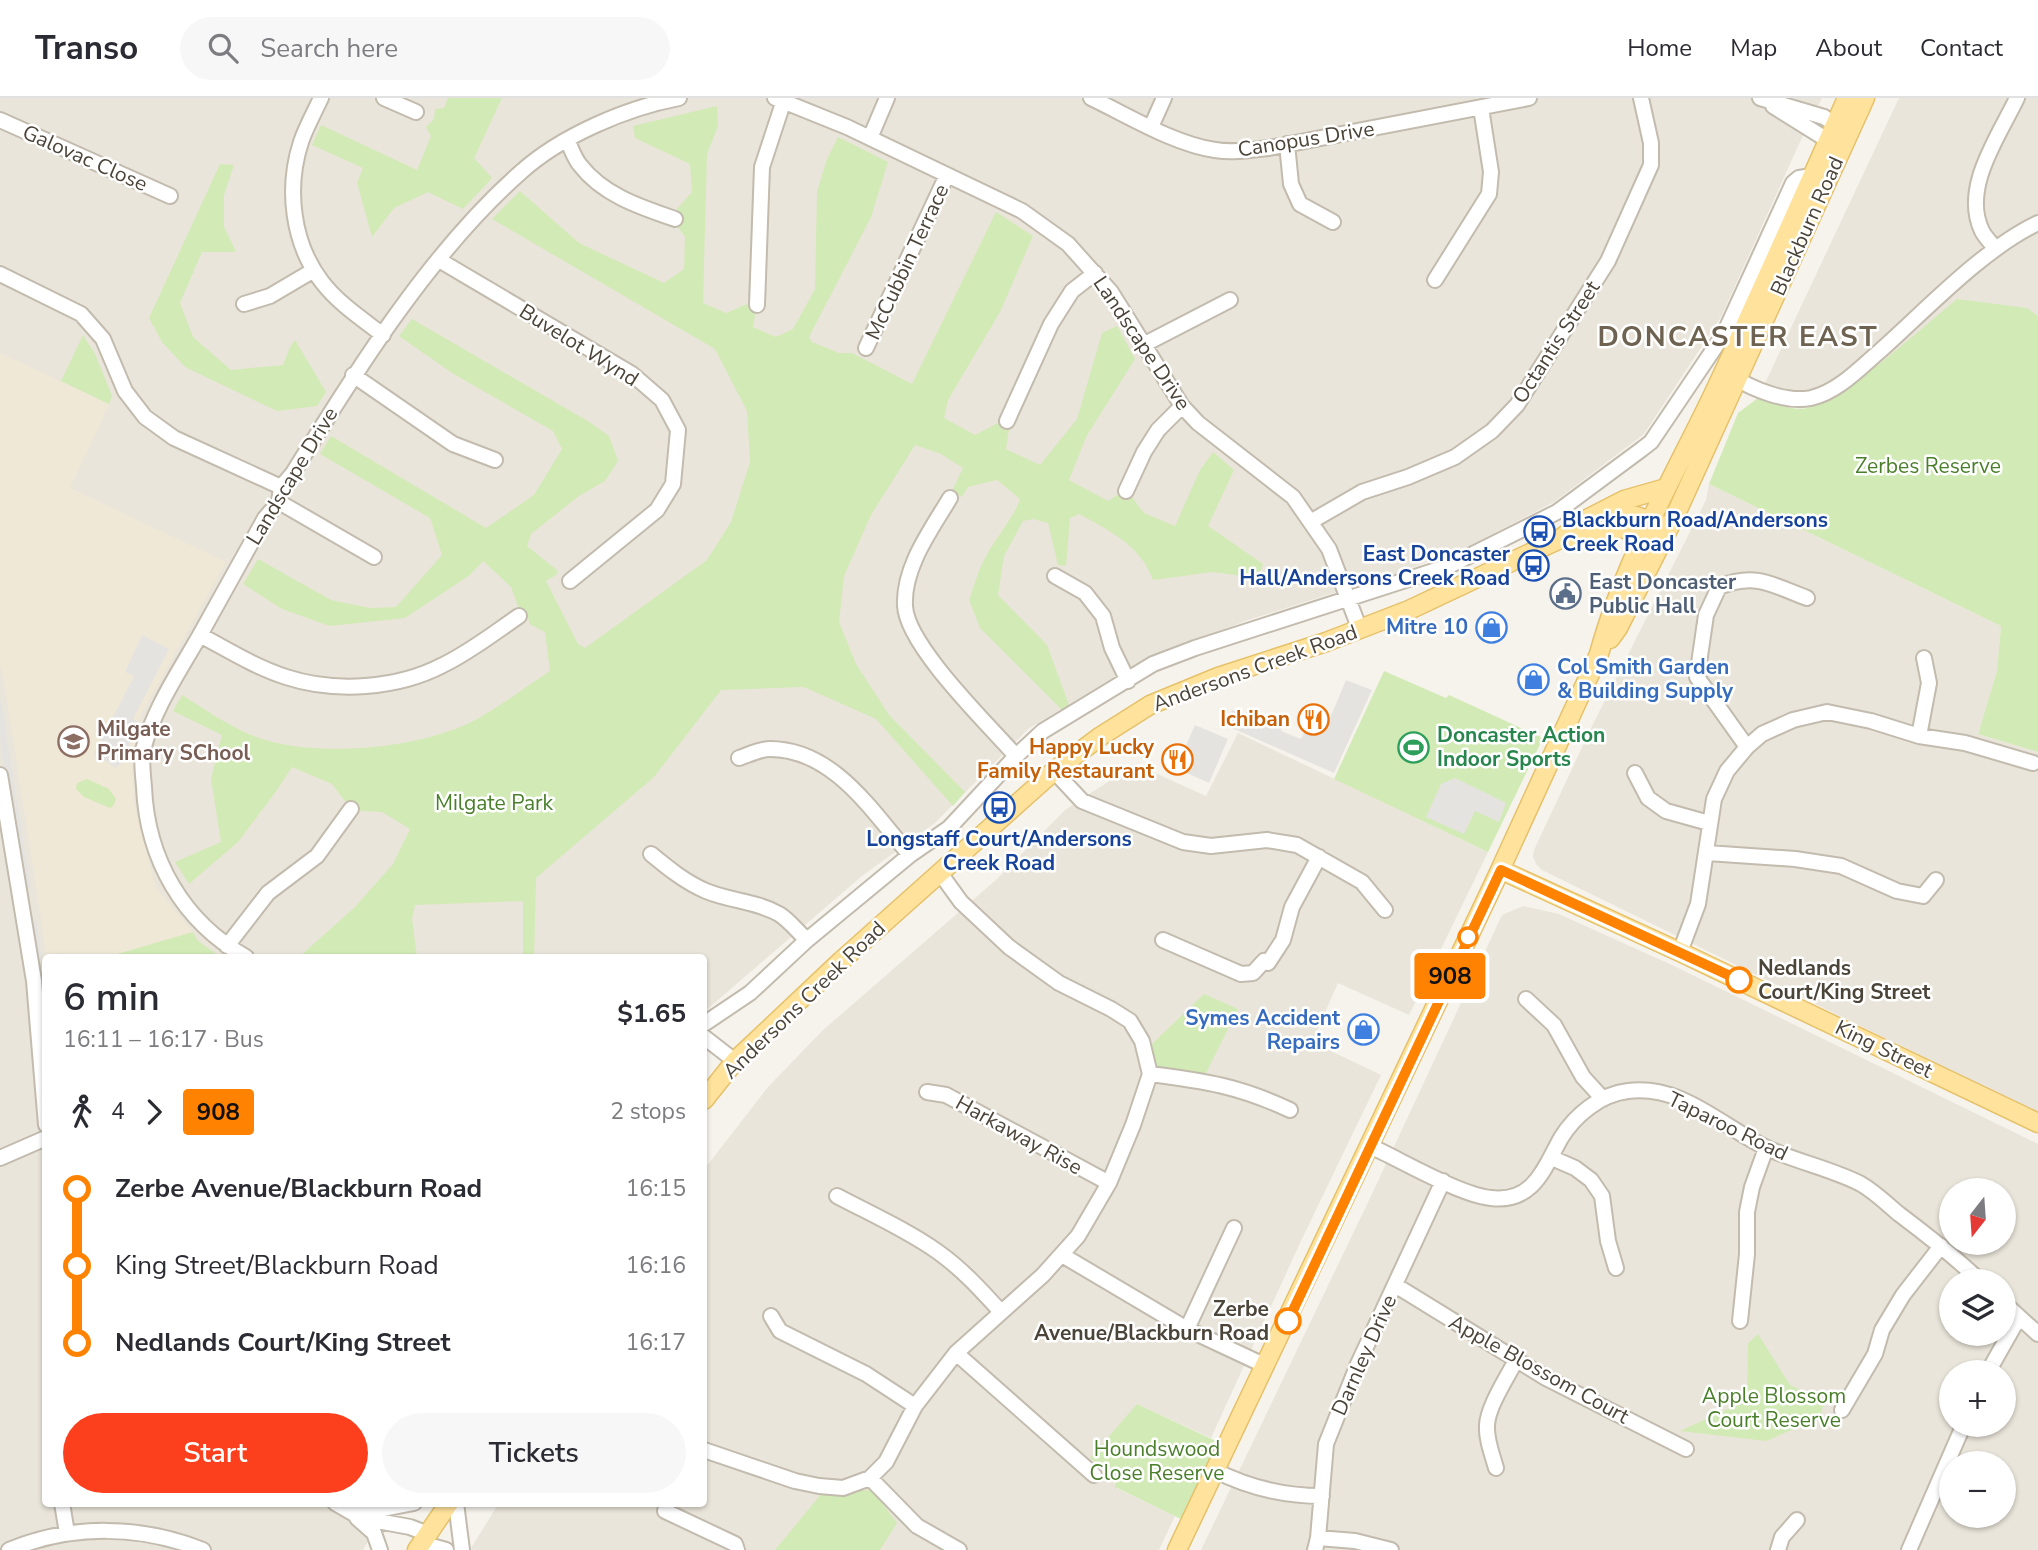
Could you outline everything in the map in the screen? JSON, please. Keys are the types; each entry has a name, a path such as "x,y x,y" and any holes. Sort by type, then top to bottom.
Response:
{"main road":[{"name":"Blackburn Road","path":"1177,1550 1501,870 1599,654 1607,623 1648,526 1666,488 1731,376 1840,134 1847,98"},
{"name":"Blackburn Road","path":"1599,654 1618,628 1669,528 1812,176 1864,98"},
{"path":"1603,512 1623,500 1666,488"},
{"name":"Andersons Creek Road","path":"707,1096 735,1061 841,961 1054,771 1101,736 1150,705 1218,677 1360,630 1560,539 1587,519 1603,512 1648,526"},
{"name":"Andersons Creek Road","path":"1560,539 1621,528 1669,528"},
{"name":"King Street","path":"1501,870 1680,952 2038,1123"},
{"path":"422,1543 446,1507"}],"street":[{"path":"321,98 301,141 293,172 293,206 300,239 323,283 345,306 383,335"},
{"path":"384,98 416,112"},
{"name":"Landscape Drive","path":"241,954 206,929 177,897 159,861 145,814 143,752 159,705 265,518 279,502 281,486 293,473 353,375 439,260 484,208 523,170 567,140 654,100 679,98"},
{"path":"870,138 887,98"},
{"name":"Canopus Drive","path":"1091,98 1188,144 1234,152 1526,98"},
{"path":"1151,127 1164,98"},
{"name":"Octantis Street","path":"1312,521 1362,492 1408,477 1455,457 1492,430 1517,405 1608,261 1651,165 1651,143 1641,98"},
{"path":"1995,248 1982,231 1976,211 1976,190 1981,172 2017,98"},
{"path":"757,305 762,167 779,99"},
{"name":"Landscape Drive","path":"779,99 870,138 1021,211 1068,244 1095,273 1124,311 1182,406 1198,423 1293,497 1312,521 1329,549 1360,630"},
{"path":"1763,99 1840,134"},
{"path":"1435,280 1489,194 1492,172 1480,108"},
{"name":"Galovac Close","path":"0,120 170,196"},
{"path":"567,140 579,164 606,189 633,205 675,219"},
{"path":"1287,144 1291,184 1300,204 1334,222"},
{"name":"McCubbin Terrace","path":"866,348 947,175"},
{"name":"Andersons Creek Road","path":"707,1022 750,993 807,940 910,855 949,828 1016,756 1044,731 1153,664 1449,566 1558,512 1651,442 1724,334 1793,183 1799,178 1812,176"},
{"path":"1731,376 1775,396 1812,398 1827,392 1858,370 1995,248 2034,225 2038,240"},
{"name":"Buvelot Wynd","path":"439,260 632,374 662,400 678,430 674,484 657,510 570,581"},
{"path":"244,304 270,296 314,270"},
{"path":"1007,421 1051,324 1072,291 1095,273"},
{"path":"0,274 81,314 103,339 125,391 145,417 174,438 281,486"},
{"path":"1143,345 1230,300"},
{"path":"353,375 453,444 495,460"},
{"path":"1126,491 1144,452 1158,430 1182,406"},
{"path":"950,498 919,550 909,581 905,607 916,638 935,664 1016,756"},
{"path":"279,502 374,557"},
{"path":"1055,576 1085,593 1103,615 1112,648 1128,681"},
{"path":"1746,747 1698,677 1706,615 1719,587 1735,580 1763,582 1807,598"},
{"path":"200,635 260,667 287,678 351,686 415,677 441,667 519,616"},
{"path":"1919,736 1929,683 1924,658"},
{"path":"1680,952 1698,904 1714,799 1727,771 1746,747 1762,734 1793,720 1827,712 1871,721 1919,736 1965,743 2033,764"},
{"path":"738,758 768,748 801,754 826,766 846,782 910,855"},
{"path":"1054,771 1082,801 1183,842 1211,846 1267,840 1297,845 1362,882 1385,910"},
{"path":"1635,773 1648,798 1666,811 1709,823"},
{"path":"0,775 6,857 34,981 42,1077"},
{"path":"227,946 268,893 317,856 351,809"},
{"path":"1707,853 1795,859 1841,866 1897,891 1923,896 1936,880"},
{"path":"651,854 681,878 702,890 758,904 782,915 807,940"},
{"path":"1163,940 1241,974 1252,973 1264,961 1268,962 1283,940 1292,907 1319,857"},
{"path":"707,1451 819,1486 843,1488 870,1478 886,1462 915,1406 956,1353 1062,1255 1078,1236 1109,1183 1141,1106 1150,1074 1142,1041 1130,1021 1059,983 1009,947 961,902 940,873"},
{"path":"1526,999 1554,1025 1583,1077 1603,1099"},
{"path":"707,1039 735,1061"},
{"path":"1150,1074 1225,1084 1261,1096 1290,1110"},
{"name":"Taparoo Road","path":"1370,1146 1443,1181 1491,1199 1515,1197 1532,1186 1579,1114 1603,1099 1627,1091 1656,1091 1685,1100 1766,1148 1862,1185 1939,1244"},
{"name":"Harkaway Rise","path":"927,1092 946,1095 1109,1183"},
{"path":"0,1158 42,1140"},
{"path":"1740,1321 1747,1254 1747,1212 1752,1187 1766,1148"},
{"path":"19,1151 42,1149"},
{"path":"1552,1158 1575,1168 1591,1180 1602,1196 1608,1241 1616,1268"},
{"name":"Darnley Drive","path":"1316,1544 1326,1444 1358,1364 1443,1181"},
{"path":"837,1196 937,1251 969,1277 1001,1312"},
{"path":"1187,1329 1234,1228"},
{"path":"1842,1410 1875,1354 1882,1330 1903,1295 1939,1249"},
{"path":"1062,1255 1187,1329 1266,1366"},
{"name":"Taparoo Road","path":"1951,1255 1967,1269"},
{"name":"Apple Blossom Court","path":"1395,1285 1574,1393 1686,1449"},
{"path":"2016,1315 2038,1334"},
{"path":"771,1316 780,1331 866,1374 915,1406"},
{"path":"1995,1360 2020,1319"},
{"path":"956,1353 1094,1475"},
{"path":"1496,1468 1487,1423 1490,1411 1516,1360"},
{"path":"1909,1550 1958,1437"},
{"path":"1214,1470 1245,1485 1276,1493 1322,1496"},
{"path":"870,1478 917,1526 958,1550"},
{"path":"63,1507 67,1533"},
{"path":"345,1507 361,1518 410,1527 422,1543 446,1550"},
{"path":"345,1507 372,1531 380,1550"},
{"path":"357,1507 393,1507"},
{"path":"456,1507 461,1550"},
{"path":"666,1507 665,1511 735,1544 737,1550"},
{"path":"1778,1550 1782,1537 1797,1520"},
{"path":"9,1550 44,1538 99,1530 131,1531 169,1538 203,1550"},
{"path":"1316,1544 1355,1541 1391,1550"}],"shaded area":[{"name":"Milgate Park","path":"0,98 1822,98 1721,317 1644,434 1554,502 1469,546 1403,571 1248,620 1134,665 1028,729 935,823 862,876 707,1009 707,954 42,954 42,1507 389,1507 363,1550 0,1550"},
{"path":"1899,98 2038,98 2038,316 2026,308 1858,380 1829,400 1800,409 1758,398"},
{"name":"Milgate Primary SChool","path":"0,353 109,404 70,488 226,562 140,716 132,759 134,804 156,888 193,932 117,954 47,954 0,666"},
{"path":"1709,484 2001,626 1997,671 1978,734 2038,752 2038,1113 1542,870 1536,864 1534,850 1592,726 1706,500"},
{"path":"142,635 169,649 133,719 139,722 121,764 115,768 94,754 134,676 125,672"},
{"path":"1346,680 1372,690 1334,773 1225,725 1232,710 1245,715 1248,710 1283,725 1281,731 1301,739 1308,725 1324,732"},
{"path":"0,700 31,890 22,883 0,742"},
{"path":"1195,725 1228,739 1209,783 1176,768"},
{"path":"1238,733 1488,852 1409,1015 1338,983 1312,1042 1381,1075 1300,1243 1211,1438 1137,1404 1096,1463 1113,1468 1116,1473 1116,1488 1175,1516 1159,1550 472,1550 497,1507 707,1507 707,1166 768,1087 822,1031 997,879 1065,810 1135,764 1206,796"},
{"path":"1455,778 1506,803 1499,822 1475,811 1464,834 1426,817 1441,784"},
{"path":"1523,906 1559,914 1674,966 2038,1144 2038,1550 1201,1550 1502,915"},
{"path":"27,914 36,920 42,961 34,956"}],"green space":[{"path":"448,98 502,98 474,158 492,178 463,209 428,192 394,208 372,237 357,183 363,168 312,145 321,125 417,170 431,136 426,127 434,119 435,109 444,108"},
{"name":"Milgate Park","path":"717,106 718,126 707,154 703,303 726,313 747,304 756,309 753,327 776,337 793,329 815,289 817,192 827,159 838,137 888,162 871,217 809,337 812,342 839,353 852,353 912,384 996,212 1033,236 1000,312 948,400 944,418 975,435 998,423 1009,429 1006,449 1040,465 1077,419 1102,333 1117,326 1135,359 1086,437 1069,480 1108,501 1120,493 1131,496 1144,513 1175,526 1200,470 1213,452 1234,470 1208,526 1263,564 1258,578 1212,572 1153,580 1132,548 1113,533 1079,514 1070,518 1066,566 1058,565 1048,523 1033,519 1023,521 1004,556 998,595 1047,645 1069,705 1062,710 980,628 969,600 985,558 1020,499 997,480 968,487 962,497 952,491 963,468 941,454 915,445 871,515 844,576 839,622 856,664 889,715 965,792 953,806 876,719 804,687 721,690 654,777 536,878 534,954 523,954 523,901 415,905 412,919 417,954 302,954 355,907 393,864 410,829 382,812 361,811 344,800 332,784 292,767 238,842 189,884 175,862 221,842 211,779 222,735 173,711 182,695 246,733 280,744 308,748 369,747 429,737 456,729 488,713 550,671 545,632 529,624 511,587 483,561 470,575 405,618 330,626 282,609 243,584 258,559 331,600 370,608 396,607 442,555 430,518 320,454 331,436 486,528 534,495 562,449 553,431 452,373 399,336 412,319 609,436 618,461 605,481 579,496 531,534 527,546 558,571 546,581 578,644 585,648 707,560 731,522 750,462 747,411 715,349 492,219 520,191 579,243 664,283 684,269 685,237 677,226 680,218 677,209 692,192 690,164 635,138 633,126"},
{"path":"220,164 234,165 224,195 224,227 236,252 202,252 180,303 193,337 231,370 283,365 295,340 326,392 317,406 277,411 185,367 162,342 149,318"},
{"name":"Zerbes Reserve","path":"1957,299 2027,308 2038,316 2038,752 1978,734 1997,671 2001,626 1709,484 1738,413 1758,398 1795,409 1816,405 1857,381"},
{"path":"83,335 95,354 112,396 109,404 61,381"},
{"path":"1384,671 1446,698 1449,695 1543,738 1488,852 1334,779"},
{"path":"87,779 109,789 116,799 113,806 110,808 84,797 76,789 77,783"},
{"path":"193,932 198,941 217,954 117,954"},
{"path":"1204,994 1238,1009 1204,1077 1158,1072 1151,1045"},
{"name":"Apple Blossom Court Reserve","path":"1758,1334 1790,1385 1826,1402 1821,1417 1766,1441 1680,1431 1747,1400 1748,1343"},
{"name":"Houndswood Close Reserve","path":"1137,1404 1218,1442 1181,1519 1115,1487 1113,1469 1090,1458"},
{"path":"872,1490 897,1523 880,1550 775,1550 822,1493"}],"bus line":[{"name":"908","path":"1288,1321 1501,870 1739,980"}],"place":[{"name":"Blackburn Road/Andersons Creek Road","path":"1539,532"},
{"name":"East Doncaster Hall/Andersons Creek Road","path":"1533,566"},
{"name":"East Doncaster Public Hall","path":"1566,594"},
{"name":"Mitre 10","path":"1491,627"},
{"name":"Col Smith Garden & Building Supply","path":"1534,679"},
{"name":"Ichiban","path":"1313,719"},
{"name":"Milgate Primary SChool","path":"74,741"},
{"name":"Doncaster Action Indoor Sports","path":"1414,747"},
{"name":"Happy Lucky Family Restaurant","path":"1177,759"},
{"name":"Longstaff Court/Andersons Creek Road","path":"999,807"},
{"name":"Nedlands Court/King Street","path":"1739,980"},
{"name":"Symes Accident Repairs","path":"1363,1030"},
{"name":"Zerbe Avenue/Blackburn Road","path":"1288,1321"}],"district":[{"name":"DONCASTER EAST","path":"1738,336"}]}
